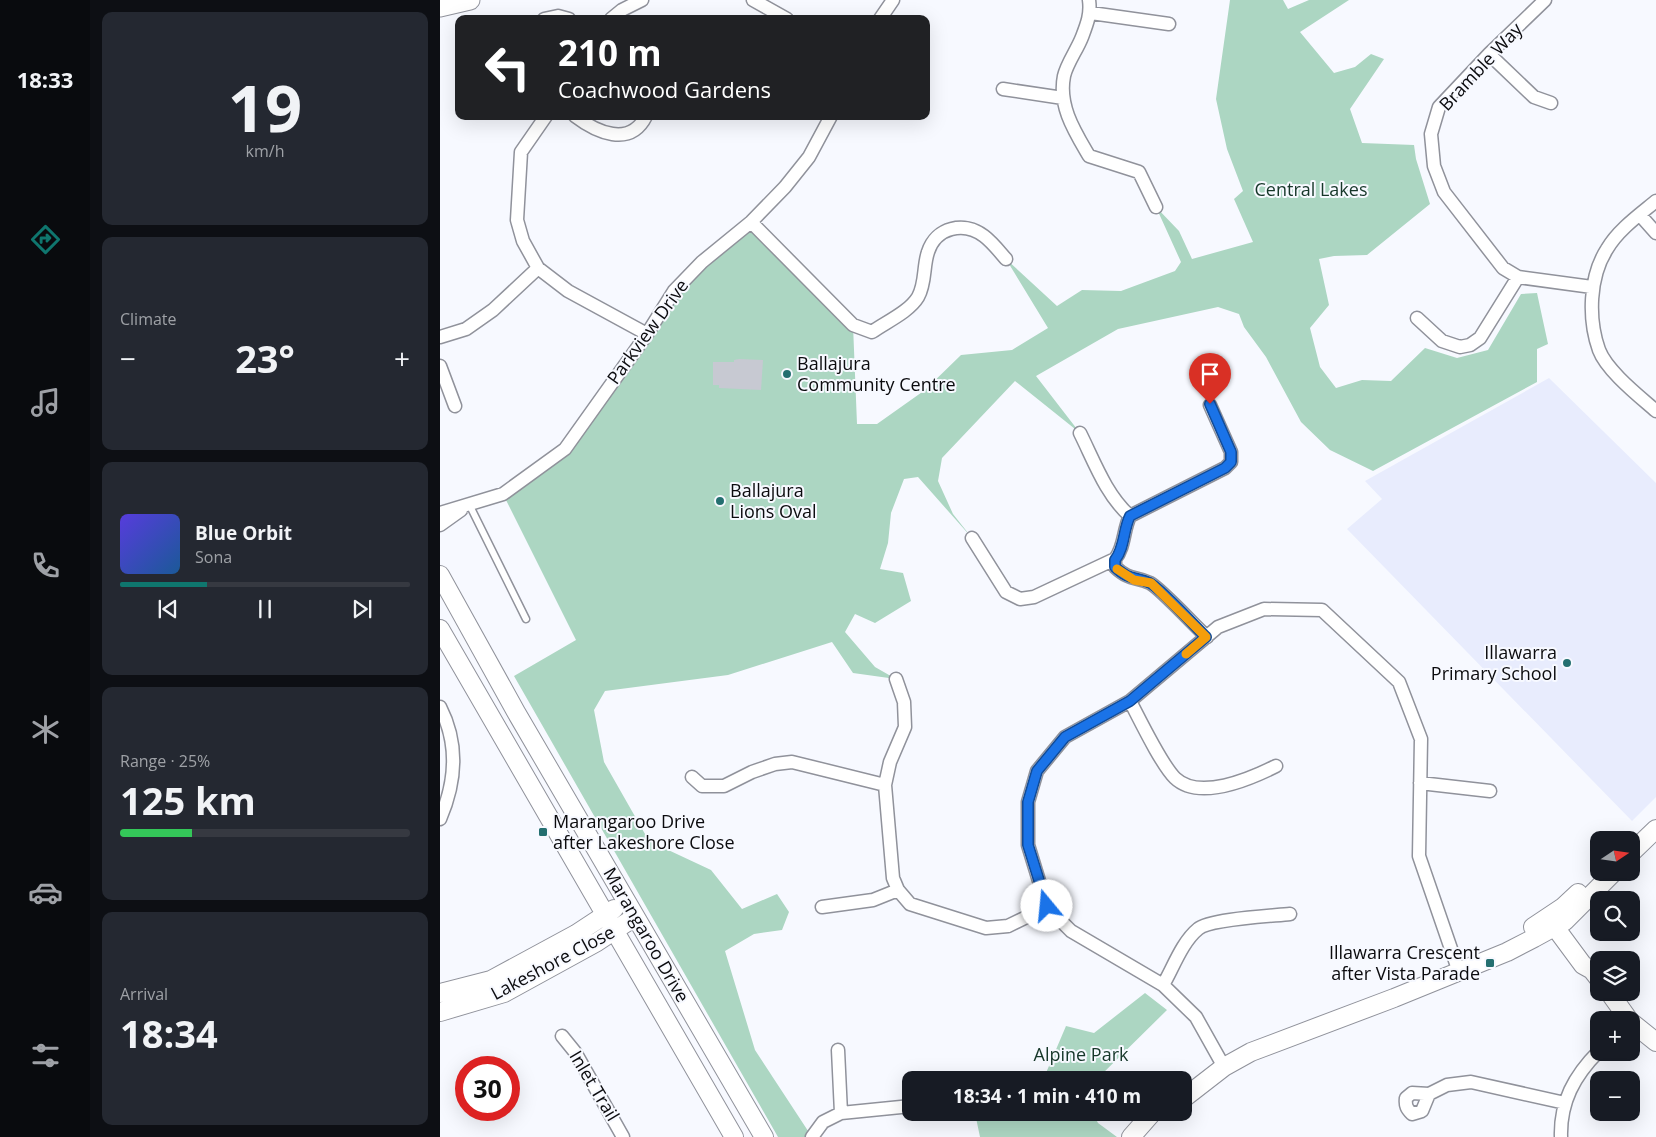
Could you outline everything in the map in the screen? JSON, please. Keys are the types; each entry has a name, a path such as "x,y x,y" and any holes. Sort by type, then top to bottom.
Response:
{"main road":[{"path":"440,7 470,0"},
{"name":"Marangaroo Drive","path":"440,575 516,712 764,1137"},
{"name":"Marangaroo Drive","path":"440,629 734,1137"},
{"path":"1640,834 1656,819"},
{"path":"1640,844 1656,829"},
{"path":"1556,919 1592,881"},
{"path":"1192,1080 1221,1062 1251,1052 1457,966 1507,952 1556,919 1603,881"},
{"name":"Lakeshore Close","path":"440,993 491,980 606,916 626,900"},
{"name":"Lakeshore Close","path":"440,1012 504,994 635,917"},
{"path":"1556,919 1590,958"},
{"path":"1640,1029 1656,1042"},
{"path":"1192,1090 1221,1062"},
{"path":"1131,1137 1145,1121"},
{"path":"1146,1137 1159,1121"}],"street":[{"path":"616,15 642,0"},
{"path":"752,0 780,15"},
{"path":"883,15 892,0"},
{"name":"Bramble Way","path":"1545,0 1489,54 1440,107 1431,134 1434,166 1444,192 1503,268 1518,277 1592,287"},
{"path":"1156,207 1139,172 1089,156 1073,130 1063,98 1064,75 1079,46 1090,6 1169,24"},
{"path":"1489,54 1534,97 1551,103"},
{"path":"1002,89 1063,98"},
{"path":"543,120 521,152 517,220 523,240 538,268 568,291 647,334"},
{"path":"580,120 591,128 608,135 628,134 644,120"},
{"name":"Parkview Drive","path":"440,513 503,494 565,450 647,334 674,292 702,262 750,222 785,188 803,164 829,120"},
{"path":"1656,201 1606,249 1592,287 1594,323 1600,351 1622,382 1656,411"},
{"path":"1640,215 1656,232"},
{"path":"750,222 853,326 872,332 908,307 918,297 923,282 928,251 935,238 943,231 959,227 984,236 1006,259"},
{"path":"440,337 466,328 493,310 538,268"},
{"path":"1417,318 1442,341 1460,347 1470,345 1480,338 1518,277"},
{"path":"440,366 455,406"},
{"path":"972,538 1006,592 1020,599 1034,597 1115,560 1121,552 1126,525 1130,516 1225,468 1231,462 1231,452 1210,404"},
{"path":"1080,433 1106,484 1130,516"},
{"name":"Parkview Drive","path":"440,525 469,504"},
{"path":"1115,560 1115,567 1123,574 1134,580 1151,583 1206,637"},
{"path":"1221,1062 1196,1017 1163,985 1071,931 1047,906 1028,845 1028,802 1037,771 1065,737 1130,701 1218,627 1264,609 1322,610 1399,682 1421,740 1419,856 1457,966"},
{"path":"896,679 904,702 905,727 890,762 885,785 893,878 898,890 910,904 986,928 1008,926 1047,906"},
{"path":"1130,701 1174,777 1193,788 1204,788 1252,778 1276,766"},
{"path":"440,707 447,724 454,755 453,778 440,819"},
{"path":"692,777 702,786 724,786 768,766 792,762 885,785"},
{"path":"1420,783 1490,791"},
{"path":"822,907 873,900 898,890"},
{"path":"1163,985 1186,944 1199,928 1216,922 1290,914"},
{"name":"Inlet Trail","path":"562,1036 575,1052 623,1137"},
{"path":"838,1050 841,1113"},
{"path":"1562,1137 1565,1103 1579,1073 1590,1061"},
{"path":"1429,1094 1447,1085 1471,1082 1565,1103"},
{"path":"812,1137 823,1122 841,1113 902,1107"}],"lane":[{"path":"469,504 526,619"}],"shaded area":[{"name":"Illawarra Primary School","path":"1549,378 1656,483 1656,797 1632,821 1347,529 1382,499 1365,481"}],"green space":[{"name":"Central Lakes","path":"1230,0 1283,0 1288,9 1309,0 1349,0 1300,32 1334,73 1355,67 1371,54 1384,59 1350,109 1362,143 1414,145 1416,159 1430,204 1367,255 1334,256 1319,259 1329,305 1310,328 1320,367 1336,388 1362,380 1391,381 1425,348 1457,358 1488,350 1521,294 1537,293 1548,344 1537,349 1537,382 1373,471 1330,450 1301,422 1266,357 1244,327 1239,314 1218,307 1118,329 1036,376 1080,433 1015,381 942,458 938,481 953,514 972,538 918,477 904,479 891,513 888,543 880,569 903,573 911,601 875,623 855,614 845,632 875,667 896,679 853,673 832,642 728,675 605,691 594,710 604,762 649,841 711,870 742,909 777,894 789,912 782,930 754,934 725,951 755,1050 812,1137 778,1137 514,676 576,640 503,494 565,449 674,291 751,222 853,325 857,424 877,424 925,390 961,355 1012,350 1048,328 1006,259 1057,306 1082,290 1121,291 1175,271 1181,262 1156,207 1179,231 1192,259 1253,242 1234,199 1243,191 1227,149 1216,99"},
{"name":"Alpine Park","path":"1145,993 1167,1010 1105,1071 1047,1071 1066,1026 1094,1033"},
{"name":"Alpine Park","path":"977,1121 1097,1121 1117,1137 980,1137"}],"building":[{"path":"734,360 763,360 761,390 719,388 719,385 713,385 713,362 734,362"}],"slow traffic":[{"path":"1117,569 1134,580 1151,583 1206,637 1186,654"}],"place":[{"name":"Ballajura Community Centre","path":"787,374"},
{"name":"Ballajura Lions Oval","path":"720,501"},
{"name":"Illawarra Primary School","path":"1567,663"},
{"name":"Marangaroo Drive after Lakeshore Close","path":"543,832"},
{"name":"Illawarra Crescent after Vista Parade","path":"1490,963"}],"route":[{"path":"1047,906 1028,845 1028,802 1037,771 1065,737 1130,701 1206,637 1151,583 1134,580 1123,574 1115,567 1115,560 1121,552 1126,525 1130,516 1225,468 1231,462 1231,452 1210,404"}]}
